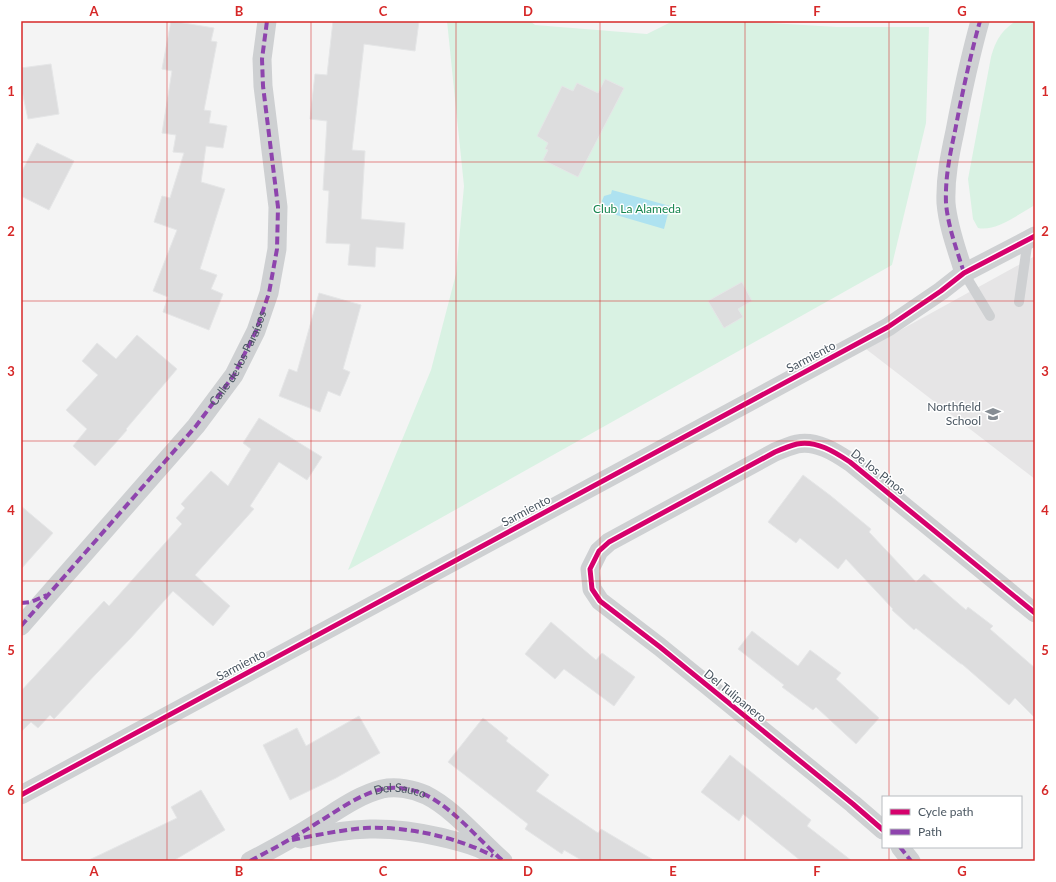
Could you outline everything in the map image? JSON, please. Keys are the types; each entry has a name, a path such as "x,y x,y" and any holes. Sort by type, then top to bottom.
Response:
{"street":[{"name":"Calle de los Paraísos","path":"21,626 196,426 234,375 256,331 269,293 277,249 278,207 262,86 262,59 267,21"},
{"path":"964,273 948,218 946,187 949,162 967,70 980,21"},
{"name":"Sarmiento","path":"21,795 888,327 941,291 964,273 1032,237"},
{"name":"De los Pinos","path":"590,569 599,551 608,542 775,452 798,444 814,445 832,450 850,462 1035,613"},
{"name":"Del Tulipanero","path":"590,569 592,589 600,601 660,647 882,829"},
{"path":"21,603 31,602 49,595"},
{"name":"Del Sauco","path":"250,861 287,842 368,794 383,789 398,788 412,790 443,806 502,861"},
{"name":"Del Sauco","path":"287,842 318,835 366,828 415,831 478,848 502,861"},
{"path":"901,848 911,861"}],"lane":[{"path":"1019,302 1032,237"},
{"path":"964,273 990,316"}],"shaded area":[{"name":"Northfield School","path":"1035,256 1035,479 866,349"}],"green space":[{"name":"Club La Alameda","path":"447,21 530,21 535,25 647,34 673,21 735,21 837,27 929,27 926,123 892,265 348,570 431,370 456,274 464,186"},
{"path":"1016,21 1035,21 1035,205 1000,225 978,228 973,219 968,179 991,57 1000,36 1006,28"}],"water":[{"path":"612,190 670,206 664,229 606,212 608,208 602,201 604,196 611,194"}],"building":[{"path":"171,21 214,28 211,41 217,42 204,110 211,111 209,123 227,126 223,148 206,146 201,182 225,189 200,269 217,275 211,289 223,294 209,330 163,312 168,297 153,291 177,230 154,222 162,196 170,198 184,153 173,152 176,135 162,133 172,71 162,69"},
{"path":"333,21 419,21 415,51 364,44 352,150 365,151 361,219 405,223 403,249 376,247 375,267 348,265 350,244 326,243 329,191 323,190 327,121 310,119 315,74 327,75"},
{"path":"51,64 59,114 28,119 21,86 21,68"},
{"path":"605,79 624,88 578,177 543,160 548,150 545,149 548,143 537,136 562,86 573,91 577,83 598,93"},
{"path":"37,143 74,161 49,210 21,196 21,173"},
{"path":"742,282 752,301 738,309 743,317 724,328 708,301"},
{"path":"319,293 361,305 343,369 350,372 340,396 328,391 320,412 279,396 289,369 297,372"},
{"path":"137,335 177,369 95,466 73,446 87,429 66,410 98,375 82,361 97,343 116,359"},
{"path":"259,418 322,457 307,480 279,462 250,506 254,509 195,575 230,606 213,626 173,591 54,719 50,715 38,728 31,722 21,732 21,691 104,601 109,606 182,524 176,518 185,508 181,504 211,471 228,486 251,449 243,443"},
{"path":"803,475 871,529 869,532 916,582 924,574 966,610 968,607 993,626 990,629 1035,668 1035,718 1015,698 1009,705 962,664 916,628 914,630 892,610 893,609 846,559 838,569 800,538 796,543 768,522"},
{"path":"21,506 53,533 21,569"},
{"path":"551,622 596,660 602,653 635,677 614,706 564,669 555,679 525,654"},
{"path":"752,631 798,666 810,650 841,673 836,679 879,718 856,744 816,707 813,710 782,687 784,685 738,649"},
{"path":"359,716 380,753 336,778 290,800 263,745 297,728 306,746"},
{"path":"483,718 508,738 506,741 549,775 536,791 598,833 601,829 655,861 583,861 564,850 562,854 525,829 528,824 448,762"},
{"path":"730,755 811,820 807,826 852,861 801,861 743,814 739,821 701,792"},
{"path":"201,790 225,830 173,861 87,861 177,818 171,807"}],"marked path":[{"path":"21,626 196,426 234,375 256,331 269,293 277,249 278,207 263,86 262,59 267,21"},
{"path":"964,273 949,221 946,203 946,184 960,103 980,21"},
{"path":"21,603 31,602 47,595"},
{"path":"250,861 292,838 356,799 382,789 393,788 416,791 436,801 456,816 503,861"},
{"path":"292,840 365,828 397,829 447,838 464,843 493,856"},
{"path":"901,848 911,861"}],"cycle path":[{"path":"21,795 888,327 941,291 964,273 1035,236"},
{"path":"882,829 660,647 600,601 592,589 590,569 599,551 609,542 775,452 804,443 818,445 832,451 850,462 1035,613"}],"place":[{"name":"Northfield School","path":"993,414"}]}
